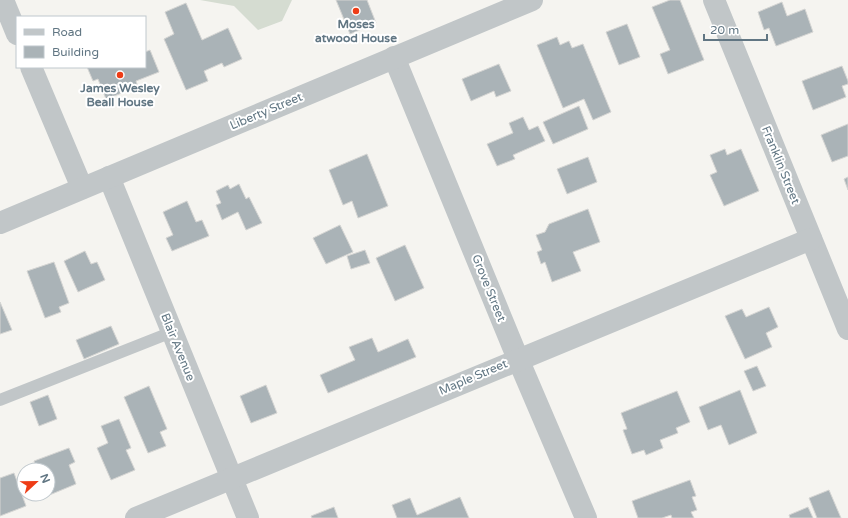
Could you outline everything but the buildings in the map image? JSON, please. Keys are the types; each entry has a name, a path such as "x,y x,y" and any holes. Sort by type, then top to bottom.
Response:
{"street":[{"path":"3,0 16,32"},
{"name":"Liberty Street","path":"0,223 532,0"},
{"name":"Franklin Street","path":"714,0 848,330"},
{"name":"Grove Street","path":"394,57 518,359 586,518"},
{"path":"31,68 82,188"},
{"name":"Blair Avenue","path":"109,177 248,518"},
{"name":"Maple Street","path":"136,518 811,239"}],"lane":[{"path":"0,400 172,332"}],"shaded area":[{"path":"200,0 292,0 282,21 258,30 234,6"}],"place":[{"name":"Moses atwood House","path":"356,11"},
{"name":"James Wesley Beall House","path":"120,75"}]}
